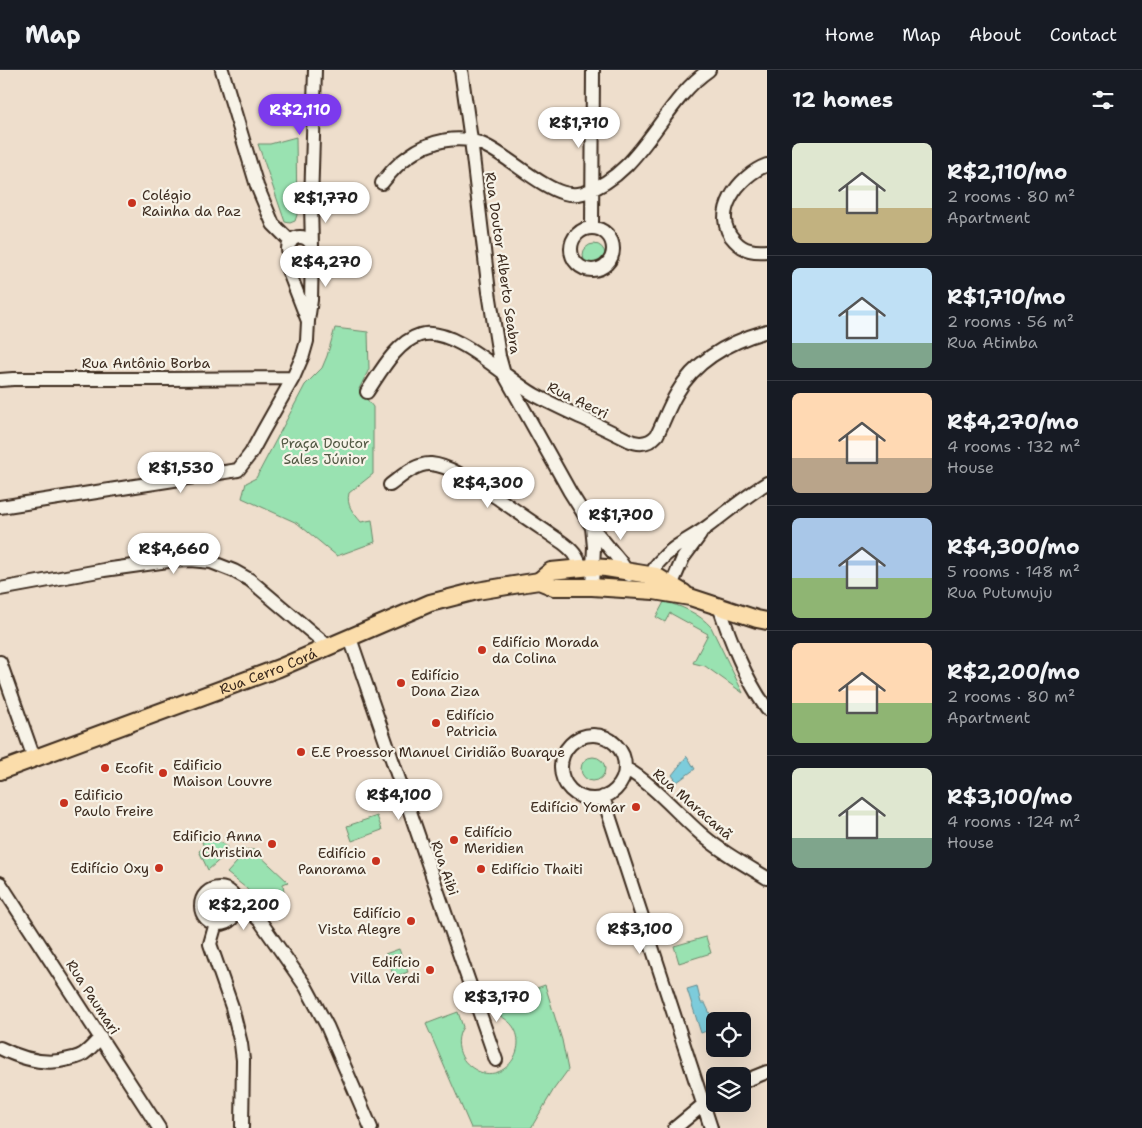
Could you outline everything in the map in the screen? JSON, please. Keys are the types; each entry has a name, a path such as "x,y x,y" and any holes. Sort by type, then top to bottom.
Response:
{"main road":[{"name":"Rua Cerro Corá","path":"0,771 279,668 430,603 477,591 539,581 551,571 587,567 627,571 690,597 767,621"},
{"path":"587,567 587,587"},
{"name":"Rua Cerro Corá","path":"539,581 554,587 636,590 661,586"}],"street":[{"path":"222,70 257,186 273,224 296,240 306,238 310,242 312,249 310,256 302,261 298,261 290,256"},
{"path":"0,507 238,470 251,453 293,378 307,341 311,300 311,203 316,70"},
{"name":"Rua Doutor Alberto Seabra","path":"461,70 472,140 489,292 504,374 592,527 627,571 636,590"},
{"path":"592,70 592,228"},
{"path":"382,183 408,156 422,148 439,141 454,139 472,140 484,145 554,190 565,194 577,194 608,180 629,162 687,89 709,70"},
{"path":"767,165 752,172 732,194 725,214 725,226 727,232 738,245 747,250 767,251"},
{"path":"308,321 287,267 290,256 288,251 296,240 311,203"},
{"name":"Rua Aecri","path":"367,392 382,370 405,343 413,337 432,333 451,339 472,351 538,397 633,443 646,443 658,435 678,391 688,376 729,345 767,331"},
{"name":"Rua Antônio Borba","path":"0,380 293,378"},
{"path":"390,485 421,466 430,464 440,466 482,488 563,543 587,567"},
{"path":"661,586 657,563 680,543 705,529 767,483"},
{"name":"Rua Doutor Alberto Seabra","path":"587,567 594,547 592,527"},
{"path":"661,586 705,529"},
{"path":"0,589 104,570 168,561 191,560 211,562 250,580 329,647"},
{"path":"719,606 742,666 767,709"},
{"name":"Rua Aibi","path":"350,638 496,1060"},
{"path":"0,662 34,758"},
{"path":"585,736 604,737 619,749 624,758 625,768 623,777 612,793 603,797 593,799 583,797 566,785 562,776 563,756 568,747 575,740 585,736"},
{"name":"Rua Maracanã","path":"625,768 639,777 722,851 767,878"},
{"path":"603,797 706,1092"},
{"name":"Rua Paumari","path":"0,883 160,1128"},
{"path":"235,897 236,910 234,915 226,922 216,923 206,918 203,914 201,903 203,897 206,893 216,888 227,890 231,893 260,921 316,1005 371,1128"},
{"path":"234,915 260,921"},
{"path":"216,923 210,944 232,1007 242,1052 242,1128"},
{"path":"0,1048 24,1058 42,1062 59,1062 86,1052 101,1037"},
{"path":"86,1052 109,1050"},
{"path":"751,1078 767,1072"},
{"path":"674,1128 706,1103"},
{"path":"710,1112 712,1128"}],"green space":[{"path":"296,137 297,215 295,221 290,223 285,222 258,144 270,144"},
{"path":"594,244 602,247 605,255 602,263 594,266 586,263 583,255 586,247"},
{"name":"Praça Doutor Sales Júnior","path":"335,328 368,332 369,369 359,389 373,407 373,474 349,493 348,502 361,522 372,520 375,542 337,556 297,523 242,498 246,483 256,478 305,385 322,368"},
{"path":"664,602 677,605 689,611 711,627 743,693 705,666 693,663 708,634 670,613 665,622 656,617"},
{"path":"593,757 602,760 605,769 602,778 593,781 584,778 581,769 584,760"},
{"path":"377,816 382,830 352,841 347,826"},
{"path":"208,838 220,842 227,847 224,856 208,870 199,851 204,847 202,842"},
{"path":"238,849 254,850 288,882 283,884 284,893 265,910 246,888 227,873 237,862"},
{"path":"218,896 226,899 229,907 226,915 218,918 210,915 207,907 210,899"},
{"path":"706,937 711,953 679,963 674,946"},
{"path":"399,949 408,972 394,977 385,954"},
{"path":"545,985 562,1040 568,1070 554,1089 531,1128 471,1128 426,1024 458,1012 463,1027 459,1038 460,1053 464,1060 480,1072 492,1073 502,1070 510,1064 516,1054 518,1044 517,1033 511,1024 500,1016 495,1003"}],"water":[{"path":"687,756 695,769 677,782 672,775"},
{"path":"697,986 701,1003 705,1003 709,1012 706,1012 706,1031 701,1033 687,989"}],"place":[{"name":"Colégio Rainha da Paz","path":"132,203"},
{"name":"Edifício Morada da Colina","path":"482,650"},
{"name":"Edifício Dona Ziza","path":"401,683"},
{"name":"Edifício Patricia","path":"436,723"},
{"name":"E.E Proessor Manuel Ciridião Buarque","path":"301,752"},
{"name":"Ecofit","path":"105,768"},
{"name":"Edificio Maison Louvre","path":"163,773"},
{"name":"Edificio Paulo Freire","path":"64,803"},
{"name":"Edifício Yomar","path":"636,807"},
{"name":"Edifício Meridien","path":"454,840"},
{"name":"Edificio Anna Christina","path":"272,844"},
{"name":"Edifício Panorama","path":"376,861"},
{"name":"Edifício Oxy","path":"159,868"},
{"name":"Edifício Thaiti","path":"481,869"},
{"name":"Edifício Vista Alegre","path":"411,921"},
{"name":"Edifício Villa Verdi","path":"430,970"}]}
